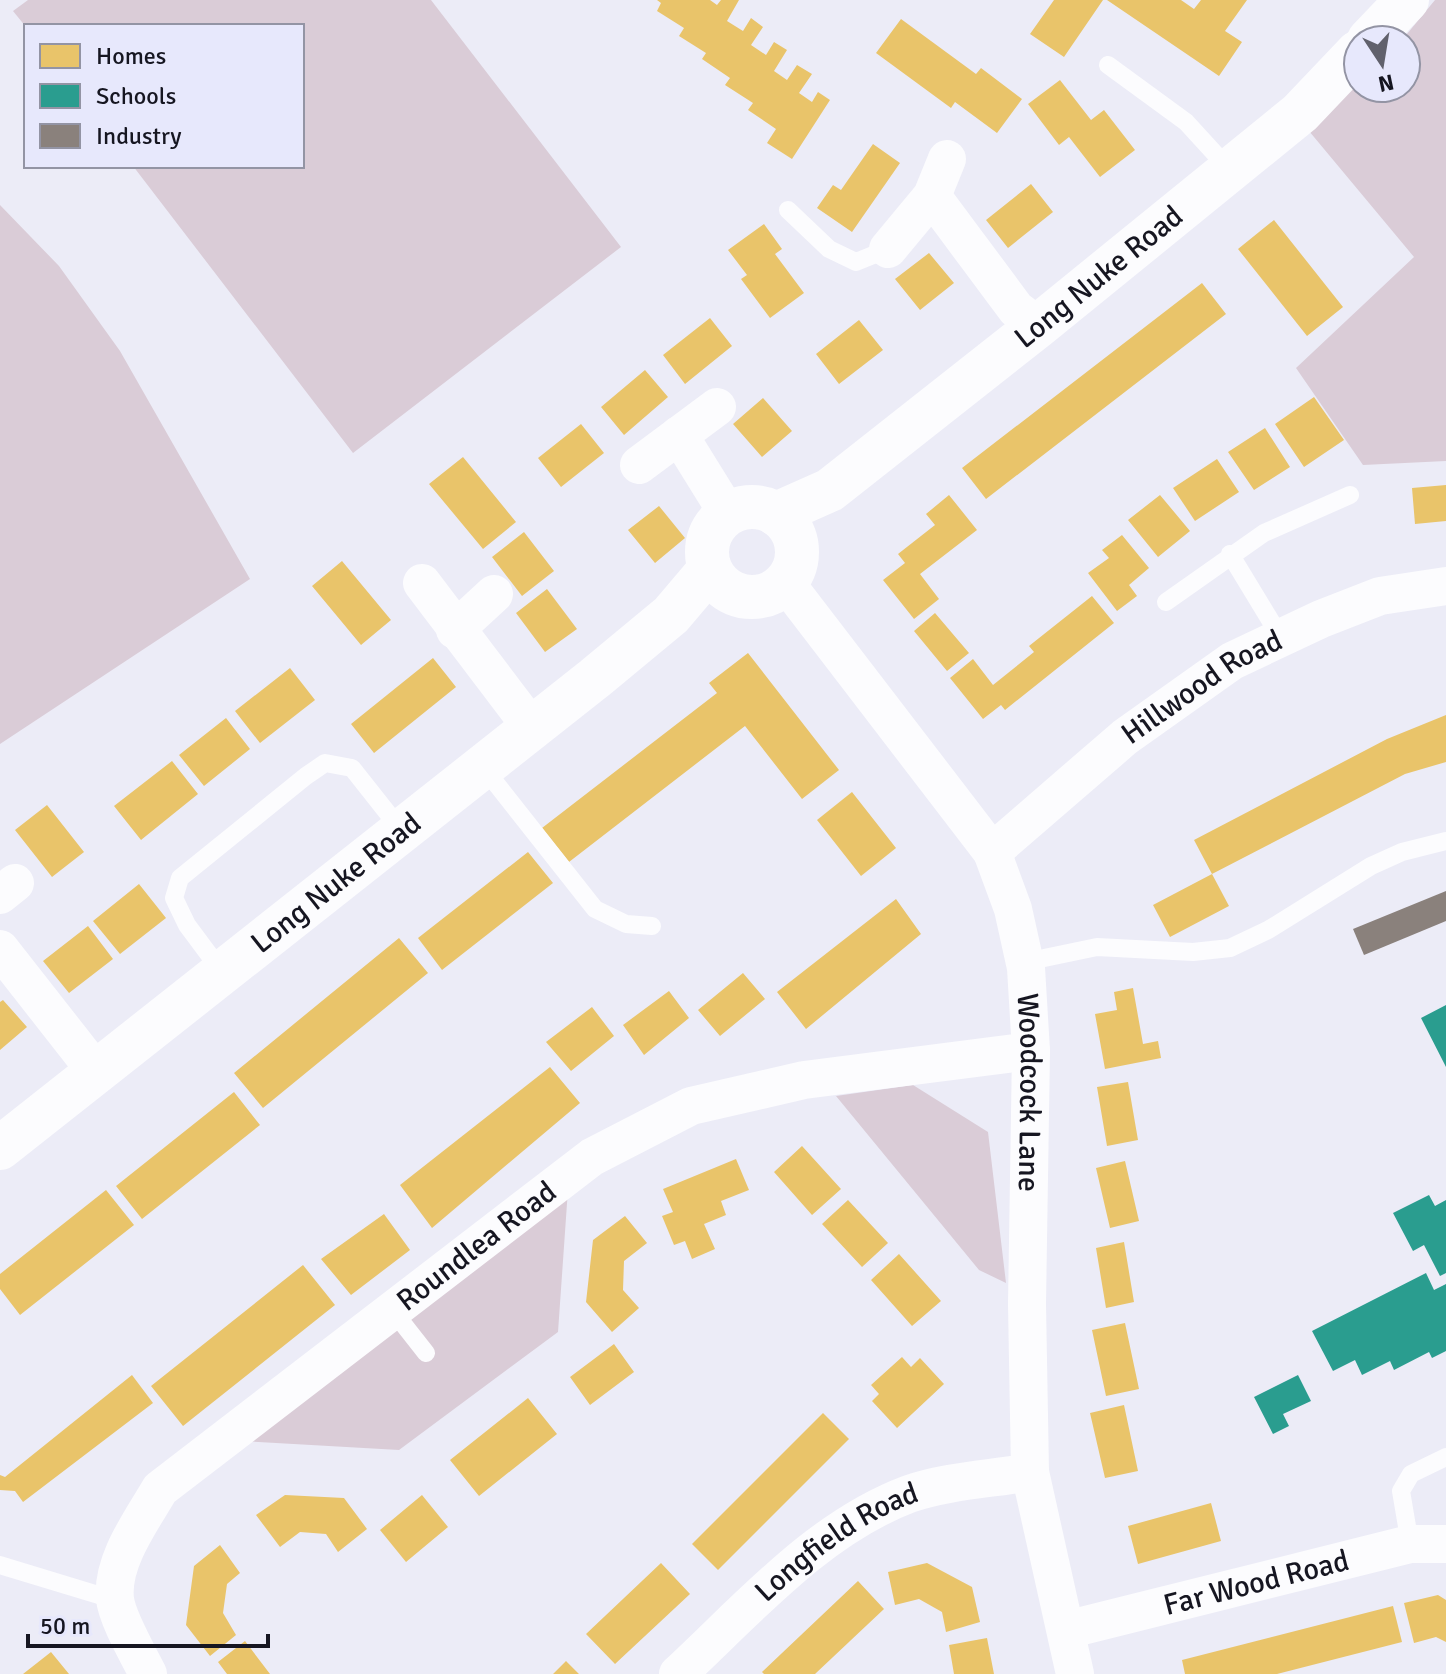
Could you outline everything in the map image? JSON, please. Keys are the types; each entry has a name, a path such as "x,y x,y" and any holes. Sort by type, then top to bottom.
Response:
{"street":[{"path":"1384,24 1407,0"},
{"name":"Long Nuke Road","path":"0,1148 98,1074 671,615 722,581 761,596 786,547 830,490 1300,113 1342,69"},
{"path":"888,249 932,196 947,159"},
{"path":"932,196 1016,309 1038,326"},
{"path":"639,465 717,407"},
{"path":"679,435 728,514 710,534 707,558 722,581"},
{"name":"Long Nuke Road","path":"728,514 748,507 786,547"},
{"name":"Woodcock Lane","path":"786,547 992,852 1013,909 1025,962 1031,1051 1027,1304 1030,1472 1075,1674"},
{"path":"422,583 532,728"},
{"name":"Hillwood Road","path":"992,852 1125,737 1232,661 1380,596 1446,586"},
{"path":"455,630 494,594"},
{"path":"0,949 98,1074"},
{"name":"Roundlea Road","path":"115,1600 117,1576 133,1534 160,1489 592,1157 691,1106 804,1080 1031,1051"},
{"name":"Longfield Road","path":"678,1674 799,1562 847,1526 910,1494 1030,1472"},
{"name":"Far Wood Road","path":"1066,1630 1428,1544"},
{"path":"115,1600 148,1674"}],"lane":[{"path":"1108,65 1186,122 1229,169"},
{"path":"788,210 829,249 856,262 888,249"},
{"path":"1166,602 1230,554 1289,519 1350,495"},
{"path":"1230,554 1281,638"},
{"path":"222,972 187,925 174,898 180,878 306,776 325,763 352,768 401,830"},
{"path":"483,767 595,909 626,924 652,926"},
{"path":"1025,962 1097,947 1193,952 1230,948 1268,930 1371,866 1402,852 1446,841"},
{"path":"393,1311 426,1353"},
{"path":"1428,1544 1401,1491 1411,1474 1446,1457"},
{"path":"0,1565 115,1600"}],"shaded area":[{"path":"28,0 431,0 621,247 353,453 135,168 304,168 304,24 24,25 13,11"},
{"path":"1435,0 1446,0 1446,461 1363,465 1296,368 1414,257 1309,131 1342,99 1342,104 1422,104 1422,24 1415,24"},
{"path":"0,205 59,266 120,351 250,579 0,744"},
{"path":"913,1085 988,1132 1006,1283 979,1270 836,1096"},
{"path":"569,1175 558,1332 399,1450 224,1440"}],"building: Homes":[{"path":"657,0 710,0 717,5 721,0 739,0 727,21 743,31 751,18 763,27 751,45 766,55 774,42 787,50 774,71 787,80 797,65 812,74 799,93 812,102 818,92 830,100 792,159 767,143 776,129 748,110 753,103 725,85 730,78 702,59 706,53 679,36 684,28 657,11 661,3"},
{"path":"1054,0 1103,0 1064,57 1030,34"},
{"path":"1107,0 1181,0 1194,9 1201,0 1247,0 1225,31 1242,42 1219,76"},
{"path":"901,19 976,74 981,68 1022,99 997,133 955,102 951,108 876,53"},
{"path":"1060,80 1091,120 1104,110 1135,150 1100,177 1069,137 1059,145 1028,104"},
{"path":"873,144 900,163 852,232 817,208 833,185 841,190"},
{"path":"1031,184 1053,212 1008,248 986,220"},
{"path":"1274,220 1343,307 1307,336 1238,249"},
{"path":"764,224 782,249 775,254 804,293 770,318 741,279 747,275 728,250"},
{"path":"929,253 954,283 920,310 895,279"},
{"path":"1202,283 1226,314 986,499 962,468"},
{"path":"710,318 732,346 685,384 663,355"},
{"path":"859,320 883,350 839,384 816,354"},
{"path":"645,370 668,397 624,435 601,407"},
{"path":"1314,397 1344,440 1304,467 1275,424"},
{"path":"763,398 792,431 762,457 733,424"},
{"path":"581,424 604,453 561,487 538,458"},
{"path":"1265,428 1290,467 1254,490 1228,452"},
{"path":"463,457 516,522 483,549 429,484"},
{"path":"1217,459 1239,492 1195,521 1173,488"},
{"path":"1446,485 1446,521 1415,524 1412,488"},
{"path":"949,495 977,530 920,574 939,599 914,619 883,580 905,563 898,554 935,525 926,514"},
{"path":"1160,495 1190,531 1158,557 1128,520"},
{"path":"659,506 685,538 655,563 628,530"},
{"path":"524,532 554,571 522,596 492,557"},
{"path":"1122,535 1149,568 1129,585 1137,596 1117,611 1088,573 1109,558 1102,550"},
{"path":"342,561 391,620 361,645 312,586"},
{"path":"547,589 577,629 545,652 516,613"},
{"path":"1092,596 1114,623 1005,710 1001,705 983,719 950,678 973,659 993,685 1034,652 1029,646"},
{"path":"935,613 969,653 947,671 914,631"},
{"path":"748,653 839,770 802,799 745,726 569,862 542,828 717,693 709,683"},
{"path":"433,658 456,687 374,753 351,724"},
{"path":"290,668 315,700 260,743 235,711"},
{"path":"1446,715 1446,762 1405,774 1212,874 1194,840 1387,739"},
{"path":"226,718 250,749 204,786 179,755"},
{"path":"172,761 198,794 141,840 114,806"},
{"path":"852,792 896,848 861,876 817,820"},
{"path":"47,805 84,852 52,877 15,830"},
{"path":"528,852 553,883 442,970 418,938"},
{"path":"1212,874 1229,906 1170,937 1153,905"},
{"path":"139,884 166,918 120,954 93,921"},
{"path":"896,899 921,934 806,1029 777,992"},
{"path":"88,926 113,959 69,993 43,961"},
{"path":"399,938 428,973 263,1108 234,1073"},
{"path":"743,973 765,999 720,1036 698,1010"},
{"path":"1133,988 1143,1044 1158,1041 1161,1058 1105,1069 1095,1014 1117,1010 1114,992"},
{"path":"669,991 689,1018 644,1055 623,1025"},
{"path":"3,1000 27,1027 0,1050 0,1002"},
{"path":"592,1007 614,1036 571,1071 546,1042"},
{"path":"550,1067 580,1103 432,1228 400,1185"},
{"path":"1128,1082 1138,1140 1107,1146 1097,1087"},
{"path":"234,1092 260,1125 142,1219 116,1186"},
{"path":"802,1146 841,1189 812,1215 774,1172"},
{"path":"736,1159 749,1190 721,1201 726,1215 704,1224 715,1249 692,1259 685,1241 674,1245 662,1216 673,1212 663,1189"},
{"path":"1125,1161 1139,1221 1110,1228 1096,1168"},
{"path":"106,1190 134,1225 20,1315 0,1289 0,1274"},
{"path":"848,1200 888,1243 862,1267 822,1224"},
{"path":"384,1214 410,1250 351,1295 321,1259"},
{"path":"625,1216 647,1243 624,1261 623,1290 639,1308 612,1332 586,1302 593,1240"},
{"path":"1124,1242 1134,1302 1106,1308 1096,1248"},
{"path":"899,1254 941,1301 912,1326 871,1280"},
{"path":"303,1265 335,1305 183,1426 151,1386"},
{"path":"1125,1323 1139,1389 1106,1396 1092,1330"},
{"path":"614,1344 634,1372 590,1405 570,1377"},
{"path":"902,1357 911,1367 920,1358 944,1384 897,1428 872,1401 879,1394 871,1385"},
{"path":"132,1375 153,1403 23,1502 15,1491 0,1490 0,1475 5,1477"},
{"path":"528,1398 557,1434 479,1496 450,1460"},
{"path":"1124,1405 1138,1471 1105,1478 1090,1413"},
{"path":"823,1413 849,1439 718,1570 692,1544"},
{"path":"285,1495 344,1498 367,1529 338,1552 326,1534 300,1532 280,1547 256,1515"},
{"path":"422,1495 448,1527 406,1562 380,1530"},
{"path":"1211,1503 1221,1541 1138,1564 1128,1526"},
{"path":"220,1545 240,1573 227,1584 223,1613 236,1635 210,1656 186,1625 194,1566"},
{"path":"661,1563 690,1594 615,1664 586,1634"},
{"path":"927,1563 972,1587 980,1622 946,1632 942,1612 919,1599 895,1605 888,1572"},
{"path":"858,1581 884,1609 815,1674 762,1672"},
{"path":"1438,1595 1446,1600 1446,1642 1436,1637 1414,1643 1404,1603"},
{"path":"1393,1606 1402,1642 1277,1674 1185,1674 1182,1660"},
{"path":"987,1638 994,1674 954,1674 949,1645"},
{"path":"245,1641 270,1674 227,1674 218,1662"},
{"path":"51,1652 69,1674 23,1674"},
{"path":"566,1661 579,1674 553,1674"}],"building: Schools":[{"path":"1446,1005 1446,1067 1421,1018"},
{"path":"1429,1195 1435,1206 1446,1200 1446,1273 1440,1276 1424,1245 1413,1251 1393,1213"},
{"path":"1426,1273 1434,1290 1446,1284 1446,1351 1432,1358 1429,1352 1394,1370 1390,1361 1362,1375 1355,1360 1333,1371 1312,1331"},
{"path":"1298,1375 1311,1401 1283,1414 1289,1426 1273,1434 1254,1397"}],"building: Industry":[{"path":"1446,891 1446,921 1364,955 1353,929"}]}
